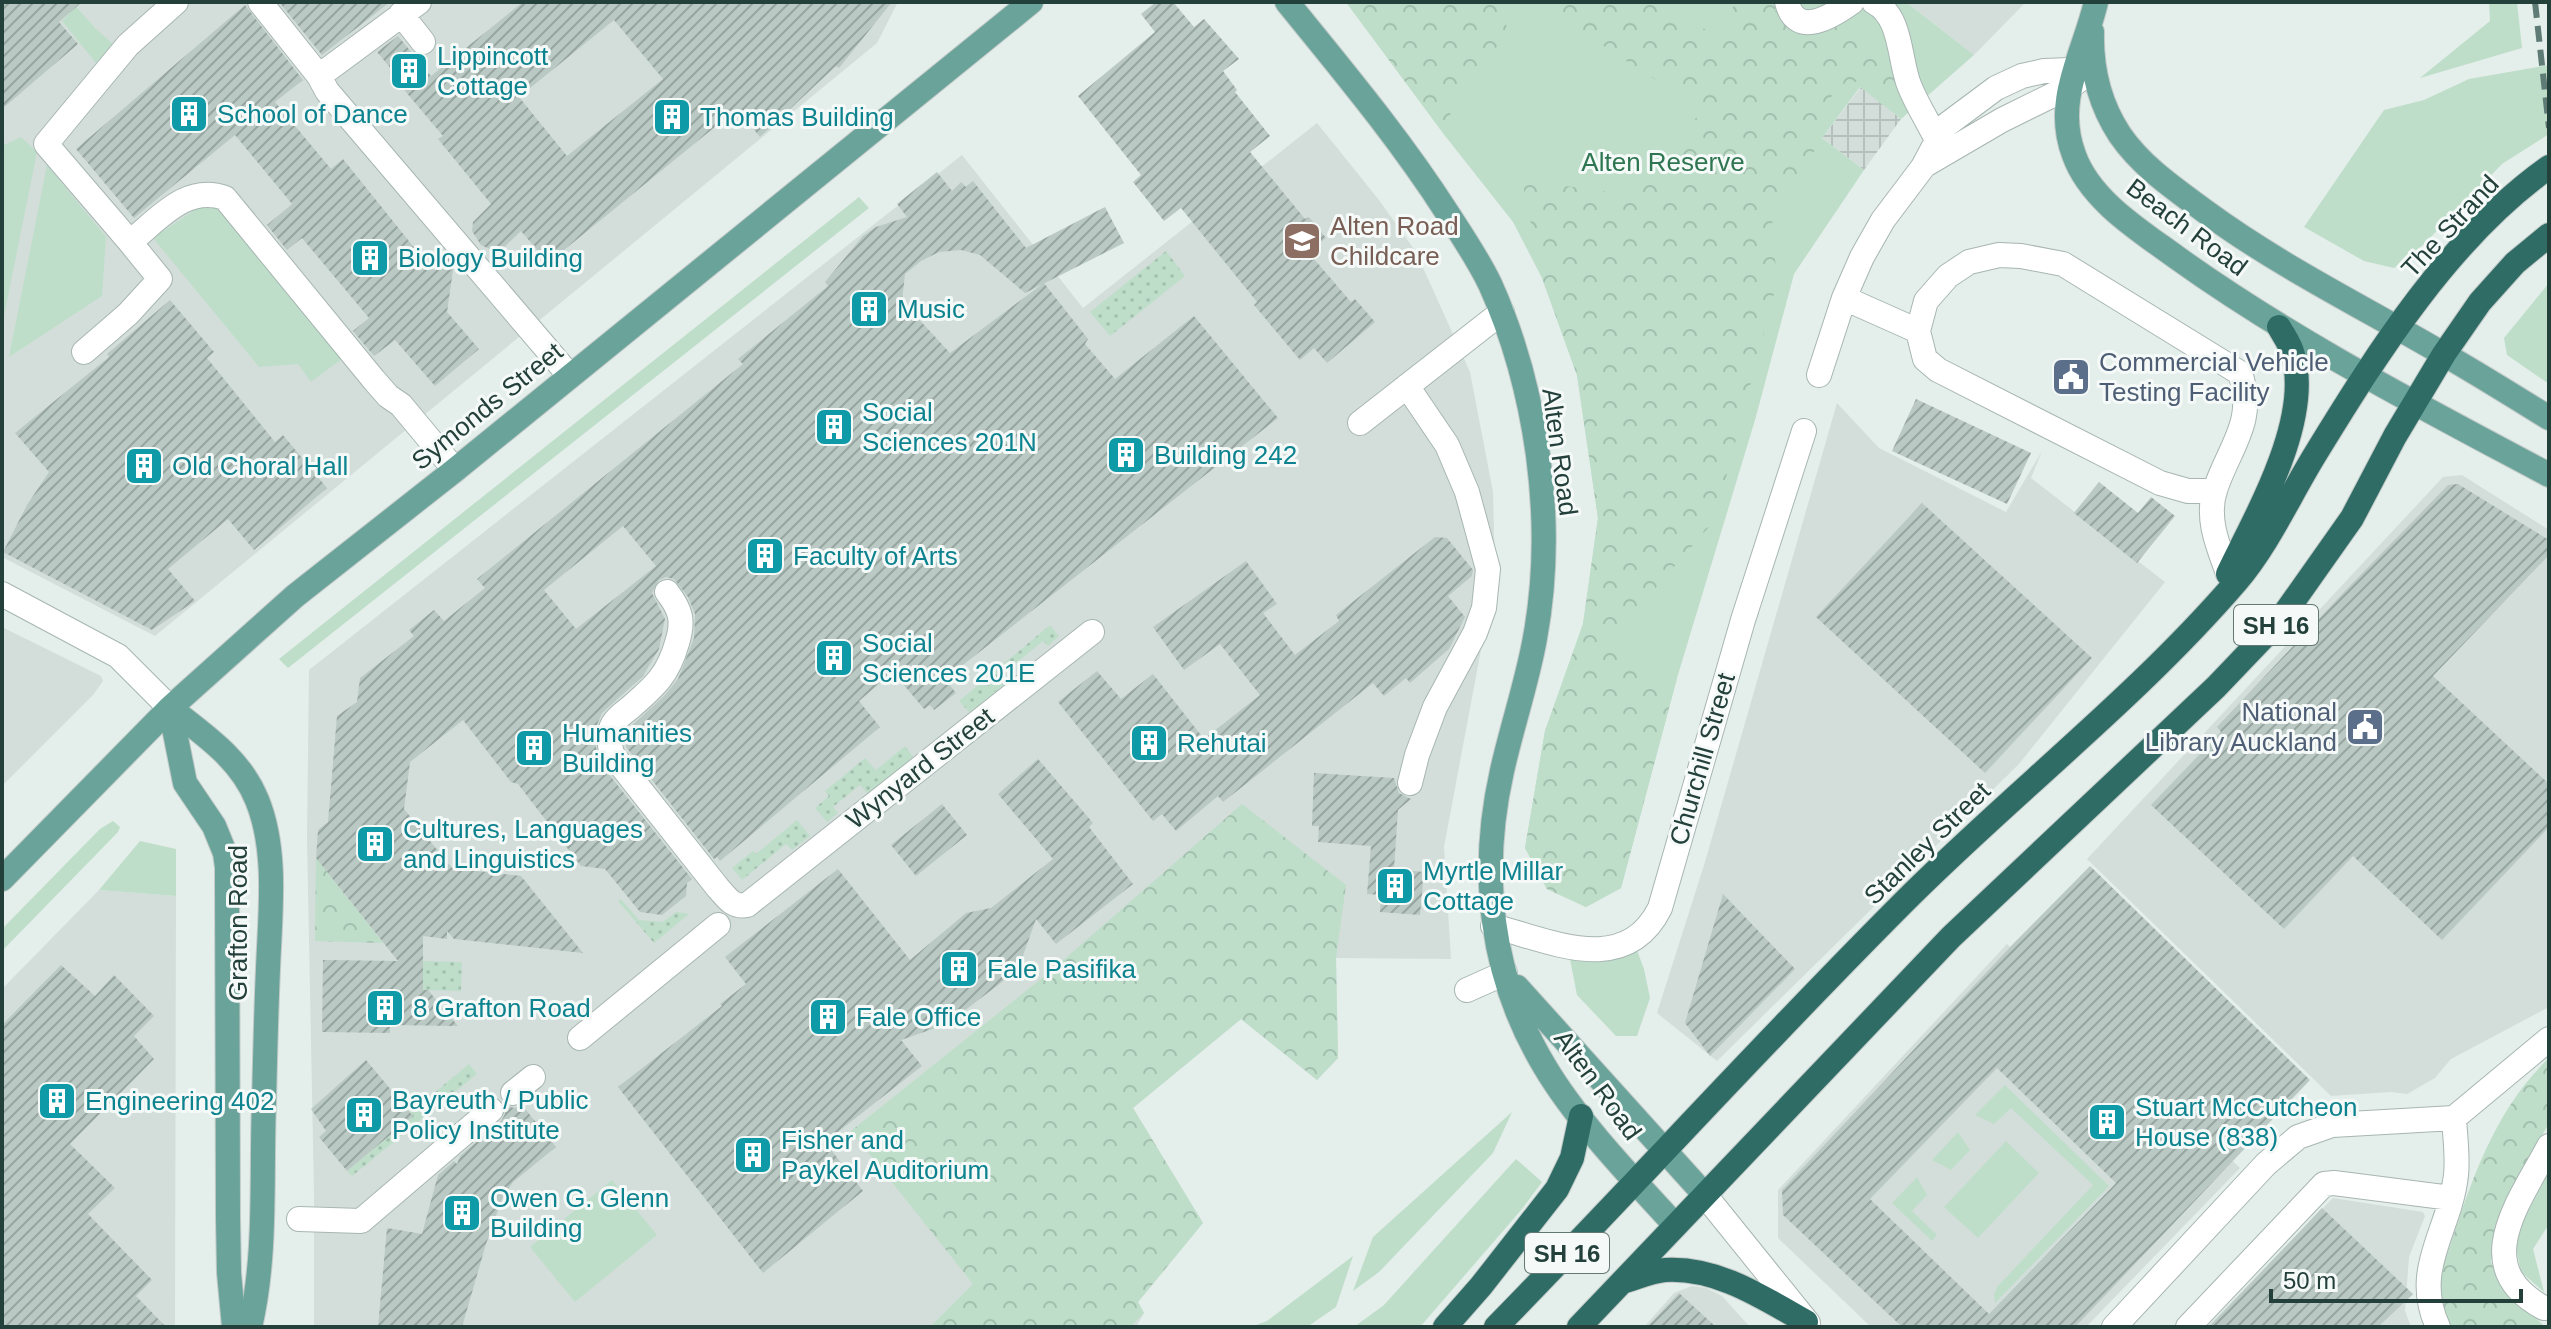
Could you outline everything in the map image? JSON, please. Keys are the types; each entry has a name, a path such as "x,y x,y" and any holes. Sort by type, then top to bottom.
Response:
{"highway":[{"name":"The Strand","path":"2397,329 2491,215 2549,167"},
{"name":"SH 16","path":"1579,1327 1951,937 2216,687 2280,620 2352,518 2414,402 2480,302 2515,263 2549,235"},
{"path":"2181,642 2228,573 2285,449 2296,406 2297,377 2293,354 2279,327"},
{"name":"SH 16","path":"2364,376 2397,329"},
{"name":"Stanley Street","path":"1496,1327 1912,894 2142,682 2240,578 2364,376"},
{"path":"1445,1327 1557,1189 1572,1158 1581,1116"},
{"path":"1622,1282 1662,1270 1701,1272 1729,1281 1809,1324"}],"main road":[{"name":"Alten Road","path":"1287,2 1382,119 1431,188 1476,258 1502,312 1527,398 1538,455 1543,559 1535,642 1494,811 1490,884 1493,926 1505,973 1545,1067 1581,1116 1675,1225"},
{"name":"Symonds Street","path":"2,879 170,708 295,596 455,470 1029,3"},
{"name":"Beach Road","path":"2094,9 2067,119 2074,156 2097,192 2147,236 2279,327 2549,475"},
{"name":"Beach Road","path":"2079,75 2102,103 2133,151 2150,169 2232,231 2295,271 2444,354 2549,418"},
{"name":"Grafton Road","path":"170,708 185,783 214,826 227,867 228,1245 234,1327"},
{"name":"Grafton Road","path":"170,708 222,748 243,773 266,826 270,905 262,1218 256,1300 250,1327"},
{"name":"Alten Road","path":"1505,973 1554,1032 1704,1194"}],"street":[{"path":"84,352 128,314 160,279 46,144 128,45 176,2"},
{"path":"260,2 319,76 327,91 569,375"},
{"path":"1787,2 1789,10 1801,20 1816,22 1827,20 1852,2"},
{"path":"1874,2 1886,9 1892,20 1908,83 1937,140"},
{"path":"319,76 410,8 423,42"},
{"path":"1819,375 1844,298 1862,257 1883,220 1923,167 1945,126 1996,88 2031,73 2079,75"},
{"path":"1923,167 2079,75"},
{"path":"130,242 189,196 203,193 225,198 374,380 401,405 455,470"},
{"path":"2215,491 2188,491 2160,483 1938,370 1925,359 1918,331 1926,301 1948,276 1969,262 2010,255 2063,264 2240,373 2247,391 2243,427 2215,491 2212,529 2228,573"},
{"path":"1844,298 1918,331"},
{"path":"1360,423 1502,312"},
{"path":"1407,386 1447,445 1467,492 1488,569 1484,608 1475,633 1435,707 1410,783"},
{"name":"Churchill Street","path":"1493,926 1589,950 1613,948 1636,940 1649,928 1660,908 1739,634 1804,431"},
{"name":"Wynyard Street","path":"667,592 682,618 673,658 661,680 612,725 609,744 612,754 730,902 739,906 747,905 1092,632"},
{"path":"2,594 118,656 170,708"},
{"path":"580,1038 718,925"},
{"path":"1467,990 1505,973"},
{"path":"2114,1327 2266,1164 2298,1137 2332,1125 2454,1118 2549,1039"},
{"path":"513,1093 533,1077"},
{"path":"299,1219 361,1221 491,1110"},
{"path":"2438,1327 2430,1303 2428,1276 2456,1177 2454,1118"},
{"path":"2544,1308 2523,1295 2514,1285 2505,1270 2503,1249 2510,1221 2549,1146"},
{"path":"2188,1327 2324,1184 2451,1198"},
{"path":"1704,1194 1809,1324"}],"shaded area":[{"path":"2,2 898,2 877,43 155,636 2,557"},
{"path":"1906,2 2026,2 1974,55"},
{"path":"1861,87 1901,119 1864,170 1822,138"},
{"path":"1317,123 1416,252 1470,372 1493,492 1495,575 1444,847 1451,959 1336,958 1338,1058 1317,1080 1241,1019 1133,1108 1203,1223 1138,1302 1144,1313 1136,1327 314,1327 307,838 309,670 962,155 1083,308"},
{"path":"1837,403 1879,448 2006,512 2042,451 2031,478 2165,582 2019,764 1717,1061 1657,1013 1705,862"},
{"path":"2462,475 2549,530 2549,1007 2451,1059 2435,1078 2407,1094 2391,1092 2331,1096 2087,859 2443,477"},
{"path":"2,627 101,676 103,681 93,695 2,786"},
{"path":"99,890 176,896 175,1327 2,1327 2,989"},
{"path":"2007,944 2240,1168 2086,1327 1871,1327 1778,1238 1778,1190"},
{"path":"2333,1198 2423,1212 2425,1216 2409,1257 2405,1311 2411,1327 2207,1327"},
{"path":"1692,1286 1706,1288 1722,1296 1750,1327 1644,1327 1674,1293"}],"green space":[{"path":"59,2 72,2 113,44 96,63 62,21 70,13"},
{"name":"Alten Reserve","path":"1346,2 1906,2 1974,55 1901,119 1860,87 1822,138 1864,170 1794,274 1755,420 1677,678 1621,888 1586,907 1547,889 1525,848 1545,731 1583,624 1598,518 1577,375 1542,278 1513,222"},
{"path":"1346,2 1496,2 1509,32 1453,100 1446,137"},
{"name":"Alten Reserve","path":"1543,2 1667,2 1672,22 1724,33 1735,2 1775,2 1775,11 1870,33 1910,103 1873,80 1845,83 1818,110 1814,152 1772,223 1777,283 1715,520 1618,631 1642,682 1677,678 1621,888 1586,907 1547,889 1525,848 1545,731 1583,624 1598,518 1577,375 1542,278 1522,180 1637,196 1702,110 1542,6"},
{"path":"2489,2 2517,2 2522,48 2420,78 2490,21"},
{"path":"2549,65 2549,134 2502,164 2423,245 2394,268 2364,261 2304,227 2384,110 2424,100 2469,79"},
{"path":"21,137 37,152 2,326 2,146"},
{"path":"47,165 106,237 102,296 9,357"},
{"path":"859,197 869,208 288,668 279,659"},
{"path":"202,205 223,205 347,355 311,382 298,364 259,367 153,238"},
{"path":"1166,251 1185,276 1110,336 1090,312"},
{"path":"2549,283 2549,384 2507,355 2504,338"},
{"path":"1050,625 1059,636 1048,646 1043,641 998,678 1003,685 970,713 959,701"},
{"path":"905,746 914,758 869,795 860,785 833,807 838,813 827,822 815,808 829,796 825,791 865,758 876,770"},
{"path":"1242,804 1346,885 1336,958 1338,1058 1317,1080 1241,1019 1133,1108 1203,1223 1138,1302 1144,1313 1130,1327 930,1327 973,1284 851,1131 1052,970"},
{"path":"797,820 810,836 792,850 786,844 742,880 732,868 753,851 756,854"},
{"path":"113,821 120,827 118,832 2,951 2,929 100,829"},
{"path":"140,841 176,849 176,896 99,890"},
{"path":"316,858 383,943 315,941"},
{"path":"621,899 639,920 663,922 676,912 689,914 654,943 618,901"},
{"path":"1636,948 1650,998 1637,1036 1616,1036 1577,995 1570,959 1612,959"},
{"path":"423,961 462,962 461,991 423,990"},
{"path":"2549,1058 2549,1123 2515,1184 2497,1225 2491,1262 2502,1285 2545,1327 2451,1327 2442,1308 2438,1282 2467,1195 2500,1122 2530,1078"},
{"path":"469,1064 477,1074 352,1176 347,1171 413,1116 410,1113"},
{"path":"2005,1085 2109,1186 1995,1303 1997,1287 2093,1185 2011,1108 1994,1124 1975,1115"},
{"path":"1512,1112 1493,1153 1379,1272 1353,1291 1373,1237"},
{"path":"1958,1132 1970,1150 1951,1170 1932,1160"},
{"path":"2006,1141 2039,1173 1978,1238 1944,1207"},
{"path":"1516,1159 1542,1182 1420,1327 1354,1327 1384,1305"},
{"path":"2549,1171 2549,1224 2533,1249 2544,1292 2521,1272 2514,1238"},
{"path":"1917,1177 1927,1195 1912,1211 1937,1235 1932,1241 1892,1203"},
{"path":"612,1180 657,1235 575,1302 530,1247"},
{"path":"1353,1256 1336,1307 1307,1327 1251,1327 1267,1321"}],"building":[{"path":"2,2 82,2 59,22 78,44 2,109"},
{"path":"279,2 390,2 322,55"},
{"name":"Thomas Building","path":"523,2 892,2 839,68 836,66 760,137 737,109 548,263 521,231 498,253 481,245 472,231 473,222 491,204 438,139 443,136 389,72 392,70 377,52 398,36 431,76","holes":["614,20 663,79 567,156 519,97"]},
{"path":"1156,2 1173,2 1194,27 1204,19 1239,59 1223,71 1237,90 1235,92 1270,136 1250,152 1305,219 1309,217 1326,238 1308,252 1351,302 1355,299 1375,322 1327,363 1314,348 1300,360 1181,208 1164,221 1133,182 1141,175 1078,96 1155,32 1141,14"},
{"path":"245,5 303,80 275,102 331,169 343,159 429,266 434,270 449,258 454,263 447,312 479,349 435,386 395,340 374,356 353,331 369,318 302,238 287,250 267,225 292,204 235,135 134,218 76,149"},
{"path":"937,172 952,191 961,182 966,187 973,181 1026,248 1105,207 1124,243 1044,283 1088,339 1085,344 1115,379 1194,316 1278,418 945,679 956,693 934,710 930,705 924,709 893,672 859,701 880,727 720,861 717,857 714,859 626,747 627,730 678,679 694,638 695,614 688,597 674,579 666,577 659,580 652,593 665,619 659,649 643,676 602,713 596,727 595,743 600,763 692,879 687,883 686,896 662,915 640,912 605,869 581,866 518,784 511,782 463,720 410,762 404,809 452,868 521,876 583,953 454,939 447,931 447,939 423,936 423,990 428,990 458,1026 390,1025 390,1033 322,1032 323,960 398,961 316,858 318,830 328,822 337,716 357,702 360,678 414,636 409,630 434,610 444,621 485,588 477,579 743,364 738,359 828,286 825,282 863,236 876,227 907,217 897,204","holes":["961,250 980,255 1025,293 1042,284 950,353 902,301 905,274 921,261 939,252","623,526 656,566 576,629 544,590"]},
{"name":"Old Choral Hall","path":"170,300 214,352 207,358 275,442 283,435 327,488 254,550 228,519 168,569 195,601 152,630 3,552 27,505 49,472 15,433 109,357 107,354"},
{"path":"1916,399 2031,453 2007,504 1892,451"},
{"path":"2099,482 2138,513 2151,497 2175,516 2137,563 2074,513"},
{"path":"2458,484 2549,540 2549,555 2433,676 2549,784 2549,827 2442,940 2353,856 2284,929 2151,805 2221,732 2217,727 2344,592 2448,485"},
{"path":"1922,503 2092,658 1985,773 1816,617"},
{"path":"1435,537 1447,538 1473,570 1472,576 1448,596 1465,617 1449,649 1410,683 1406,678 1384,696 1373,683 1223,802 1218,796 1176,831 1162,814 1153,821 1058,702 1097,671 1121,699 1153,674 1204,739 1260,695 1220,644 1184,670 1153,627 1246,561 1277,604 1263,613 1295,655 1339,621 1336,615"},
{"path":"1038,759 1093,823 1089,827 1133,884 1056,944 1036,919 1015,972 947,1024 901,1040 922,1066 825,1142 863,1191 763,1273 618,1087 746,984 725,957 838,869 910,960 966,913 991,908 1053,859 998,794"},
{"path":"1314,773 1394,778 1399,793 1411,799 1398,810 1394,869 1424,872 1420,915 1380,912 1381,895 1367,894 1371,846 1318,842 1319,826 1312,826"},
{"path":"942,804 967,835 916,876 891,845"},
{"name":"Stuart McCutcheon House (838)","path":"2090,866 2310,1080 2075,1327 1902,1327 1783,1215 1782,1190","holes":["1997,1068 2116,1183 1989,1314 1870,1199"]},
{"path":"1723,894 1795,969 1710,1056 1685,1023"},
{"path":"61,965 95,996 114,975 154,1016 134,1036 154,1059 70,1144 115,1188 88,1214 152,1280 136,1296 166,1327 2,1327 2,1025"},
{"name":"Bayreuth / Public Policy Institute","path":"366,1060 413,1116 347,1171 319,1137 326,1131 311,1109"},
{"name":"Owen G. Glenn Building","path":"505,1105 514,1108 522,1105 556,1147 513,1182 502,1199 462,1327 378,1327 387,1228 422,1234 438,1175 454,1161 457,1164 460,1156 501,1121"},
{"path":"2322,1208 2413,1294 2378,1327 2209,1327"},
{"path":"1679,1293 1716,1327 1647,1327"}],"railway":[{"path":"2535,2 2549,128"}],"place":[{"name":"Lippincott Cottage","path":"409,71"},
{"name":"School of Dance","path":"189,114"},
{"name":"Thomas Building","path":"672,117"},
{"name":"Alten Road Childcare","path":"1302,241"},
{"name":"Biology Building","path":"370,258"},
{"name":"Music","path":"869,309"},
{"name":"Commercial Vehicle Testing Facility","path":"2071,377"},
{"name":"Social Sciences 201N","path":"834,427"},
{"name":"Building 242","path":"1126,455"},
{"name":"Old Choral Hall","path":"144,466"},
{"name":"Faculty of Arts","path":"765,556"},
{"name":"Social Sciences 201E","path":"834,658"},
{"name":"National Library Auckland","path":"2365,727"},
{"name":"Rehutai","path":"1149,743"},
{"name":"Humanities Building","path":"534,748"},
{"name":"Cultures, Languages and Linguistics","path":"375,844"},
{"name":"Myrtle Millar Cottage","path":"1395,886"},
{"name":"Fale Pasifika","path":"959,969"},
{"name":"8 Grafton Road","path":"385,1008"},
{"name":"Fale Office","path":"828,1017"},
{"name":"Engineering 402","path":"57,1101"},
{"name":"Bayreuth / Public Policy Institute","path":"364,1115"},
{"name":"Stuart McCutcheon House (838)","path":"2107,1122"},
{"name":"Fisher and Paykel Auditorium","path":"753,1155"},
{"name":"Owen G. Glenn Building","path":"462,1213"}]}
